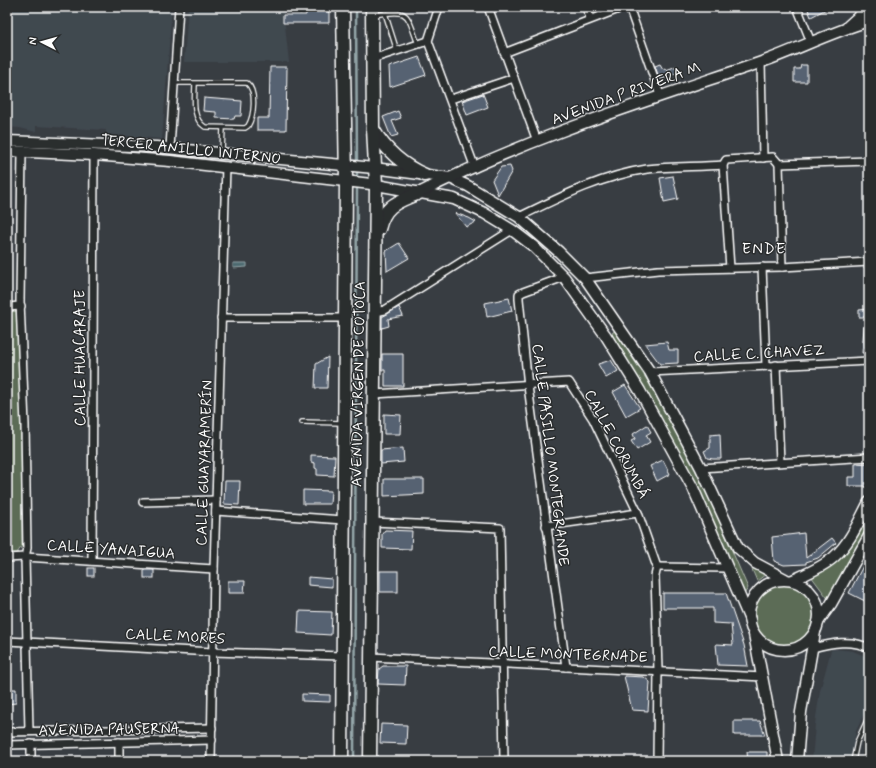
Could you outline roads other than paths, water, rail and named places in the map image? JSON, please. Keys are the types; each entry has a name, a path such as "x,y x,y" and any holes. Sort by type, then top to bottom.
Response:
{"main road":[{"name":"AVENIDA VIRGEN DE COTOCA","path":"342,761 347,181 343,7"},
{"name":"AVENIDA P RIVERA M","path":"846,28 869,7"},
{"name":"AVENIDA VIRGEN DE COTOCA","path":"370,761 375,312 372,11"},
{"name":"AVENIDA P RIVERA M","path":"419,193 536,141 660,95 760,62 846,28 869,21"},
{"path":"373,128 382,144 395,157 412,169 425,175"},
{"name":"TERCER ANILLO INTERNO","path":"7,141 118,147 170,148 373,168 450,178"},
{"path":"7,146 17,148 22,152 28,148 86,150 118,147"},
{"path":"94,155 118,151 163,154 167,153 170,148"},
{"name":"TERCER ANILLO INTERNO","path":"7,151 94,155 226,166 374,184 454,199 484,213 512,230 533,246 564,277 598,324 640,391 692,488 750,620"},
{"path":"226,166 228,161 231,160 279,165 297,161"},
{"path":"450,178 468,186 519,217 559,252 585,278 650,372 701,468 738,548 755,563 804,586 815,598 819,610 801,712 797,761"},
{"path":"375,242 381,218 387,209 394,204 419,193"},
{"path":"598,324 606,323 610,315"},
{"path":"606,336 610,329 619,327"},
{"path":"778,761 763,677 750,620 751,604 756,593 769,583 789,580 808,574 834,558 852,535 869,502"},
{"path":"753,632 767,646 786,650 801,646 817,627 869,536"}],"street":[{"path":"170,148 179,7"},
{"path":"439,7 428,41 451,99 475,168"},
{"path":"488,7 536,141"},
{"path":"586,7 590,18"},
{"path":"504,53 590,18 624,7"},
{"path":"629,7 660,95"},
{"path":"797,7 811,42"},
{"path":"372,59 428,41"},
{"path":"760,62 762,158"},
{"path":"451,99 514,78"},
{"path":"22,152 21,306 25,424 27,548 25,557 26,641 29,731"},
{"name":"CALLE HUACARAJE","path":"92,561 94,155"},
{"path":"730,268 723,165 726,160 773,157 779,164 782,267"},
{"path":"779,164 869,161"},
{"path":"519,217 573,191 616,176 647,169 723,165"},
{"name":"CALLE GUAYARAMERÍN","path":"211,761 214,569 226,166"},
{"path":"375,312 385,310 512,230"},
{"path":"585,278 658,270 782,267 869,262"},
{"path":"762,267 766,365"},
{"name":"CALLE PASILLO MONTEGRANDE","path":"564,277 520,294 528,386 566,666"},
{"path":"7,307 21,306"},
{"path":"221,318 345,318"},
{"name":"CALLE C. CHAVEZ","path":"650,372 869,361"},
{"path":"776,365 780,462"},
{"name":"CALLE CORUMBÁ","path":"374,394 528,386 569,382 593,419 638,513 657,566 655,576 658,670 656,761"},
{"path":"701,468 869,457"},
{"path":"143,502 216,500"},
{"path":"216,511 343,520"},
{"path":"546,526 638,513"},
{"path":"373,522 500,528 504,761"},
{"name":"CALLE YANAIGUA","path":"7,558 25,557 214,569"},
{"path":"657,566 726,568"},
{"name":"CALLE MORES","path":"7,641 213,652 342,656"},
{"path":"813,648 828,644 855,643 869,648"},
{"name":"CALLE MONTEGRNADE","path":"371,657 658,670 763,677"},
{"name":"AVENIDA PAUSERNA","path":"7,732 212,728"},
{"path":"58,744 59,731"},
{"name":"AVENIDA PAUSERNA","path":"7,745 212,740"},
{"path":"119,742 119,761"},
{"path":"31,744 31,761"}],"lane":[{"path":"372,11 385,13 397,11 408,18 418,44"},
{"path":"385,13 398,51"},
{"path":"174,83 196,83 247,83 251,86 254,103 248,126 245,128 224,128 205,127 199,124 195,116 196,83"},
{"path":"222,153 224,128"},
{"path":"302,422 344,423"},
{"path":"853,761 858,742 869,716"}],"water":[{"path":"233,263 247,263 247,267 233,268"}],"waterway":[{"path":"356,7 357,165"},
{"path":"357,170 357,181"},
{"path":"354,761 357,186"}],"district":[{"name":"ENDE","path":"764,248"}]}
